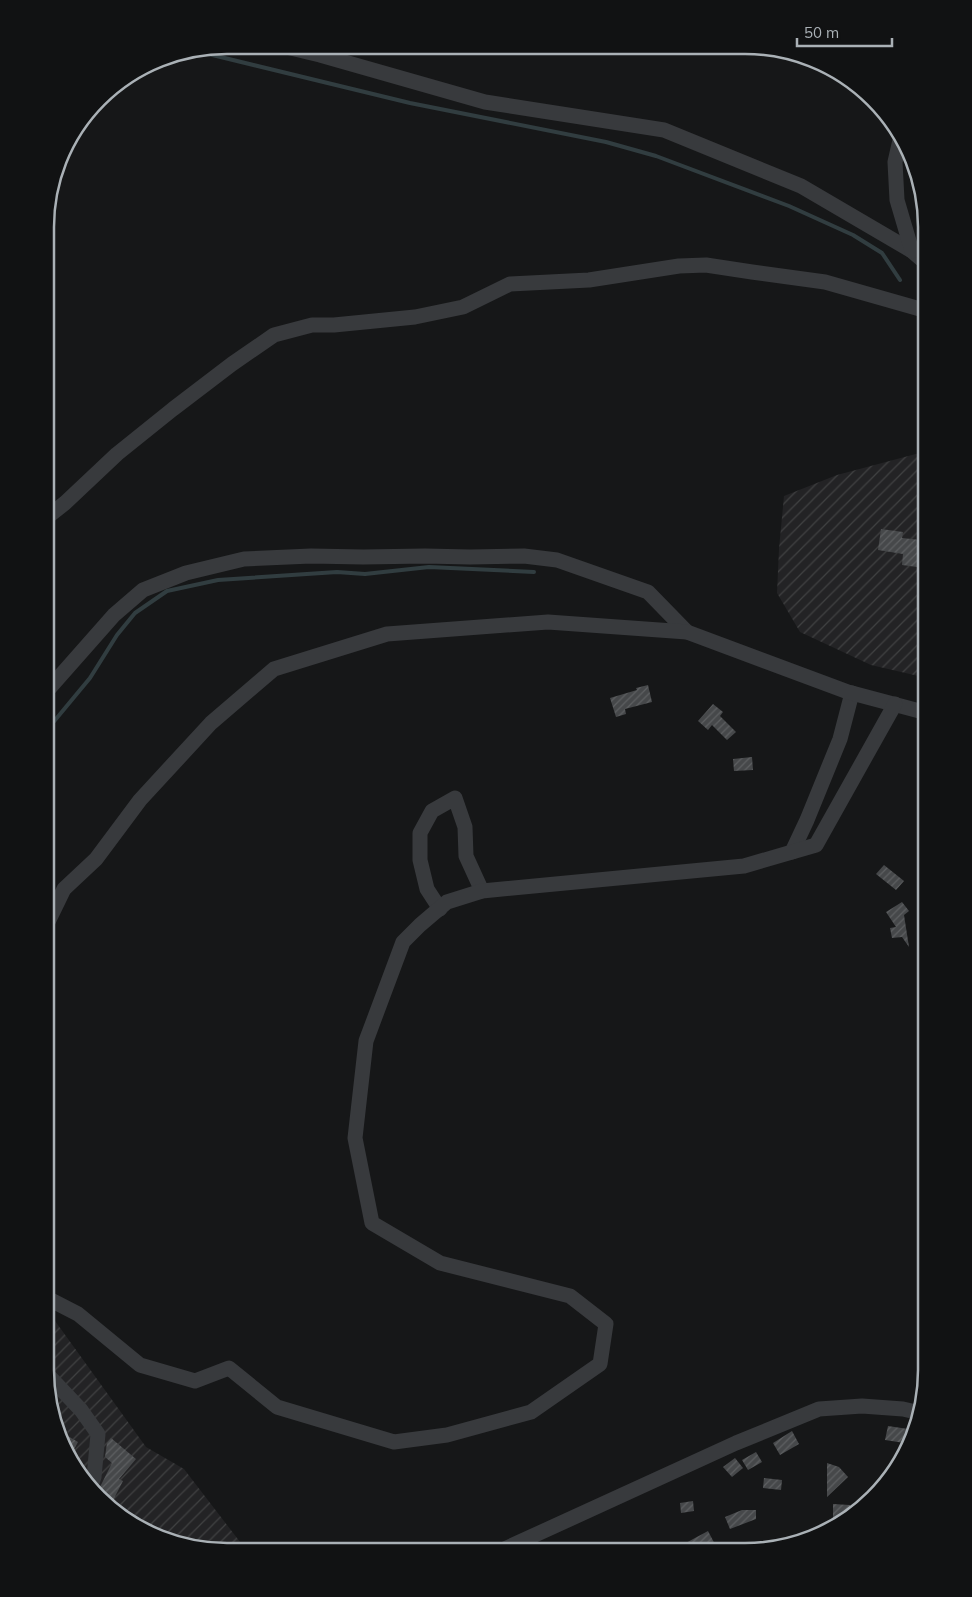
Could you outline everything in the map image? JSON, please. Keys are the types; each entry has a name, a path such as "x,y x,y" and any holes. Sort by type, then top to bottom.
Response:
{"street":[{"path":"316,54 485,102 664,130 801,186 918,256"},
{"path":"898,147 895,162 897,200 912,251"},
{"path":"54,512 117,454 172,408 232,364 274,335 312,325 334,325 416,317 463,307 510,284 590,280 679,266 706,265 825,282 918,308"},
{"path":"54,683 114,615 143,590 186,573 244,559 311,556 524,556 557,560 648,592 687,632"},
{"path":"54,910 64,889 96,859 140,800 211,723 274,669 387,634 548,622 687,632 852,693 918,710"},
{"path":"792,852 840,739 852,693"},
{"path":"54,1302 78,1314 140,1366 195,1381 229,1368 277,1407 394,1442 446,1435 531,1412 600,1364 606,1324 570,1296 440,1263 372,1223 355,1138 366,1041 403,942 420,924 447,902 482,891 744,866 816,845 895,704"},
{"path":"440,908 427,889 420,860 420,833 432,811 455,798 465,827 466,856 482,891"},
{"path":"54,1381 81,1410 98,1434 93,1481"},
{"path":"517,1543 736,1443 819,1409 862,1406 913,1411"}],"shaded area":[{"path":"918,453 918,676 871,665 800,632 777,593 784,496 837,475"},
{"path":"54,1319 146,1447 184,1469 241,1543 204,1542 160,1530 121,1508 89,1476 67,1437 57,1404 54,1382"}],"building":[{"path":"881,529 903,532 902,538 918,540 917,567 902,565 903,554 878,550"},
{"path":"648,685 652,702 625,709 626,714 616,717 610,698"},
{"path":"713,704 723,712 720,716 736,732 727,740 712,725 708,730 698,721"},
{"path":"752,757 753,770 734,771 733,759"},
{"path":"884,865 904,881 896,890 876,874"},
{"path":"902,902 909,911 904,915 909,947 902,937 892,938 890,928 896,927 886,912"},
{"path":"888,1426 908,1429 902,1443 885,1440"},
{"path":"792,1431 799,1444 780,1455 773,1443"},
{"path":"66,1435 78,1442 74,1450"},
{"path":"111,1438 136,1459 119,1479 123,1481 113,1501 100,1488 112,1463 105,1457 107,1443"},
{"path":"756,1452 762,1462 748,1470 742,1460"},
{"path":"735,1458 743,1468 732,1477 723,1467"},
{"path":"827,1463 839,1467 848,1477 827,1497"},
{"path":"764,1478 782,1480 781,1490 763,1488"},
{"path":"693,1501 694,1511 681,1513 680,1503"},
{"path":"833,1504 850,1505 850,1509 833,1518"},
{"path":"742,1510 756,1510 756,1519 730,1529 725,1517"},
{"path":"708,1531 714,1543 686,1543"}],"waterway":[{"path":"211,55 410,103 606,142 656,156 789,206 853,235 882,253 900,280"},
{"path":"54,721 90,678 117,635 135,613 167,591 218,580 337,572 365,574 429,567 534,572"}]}
